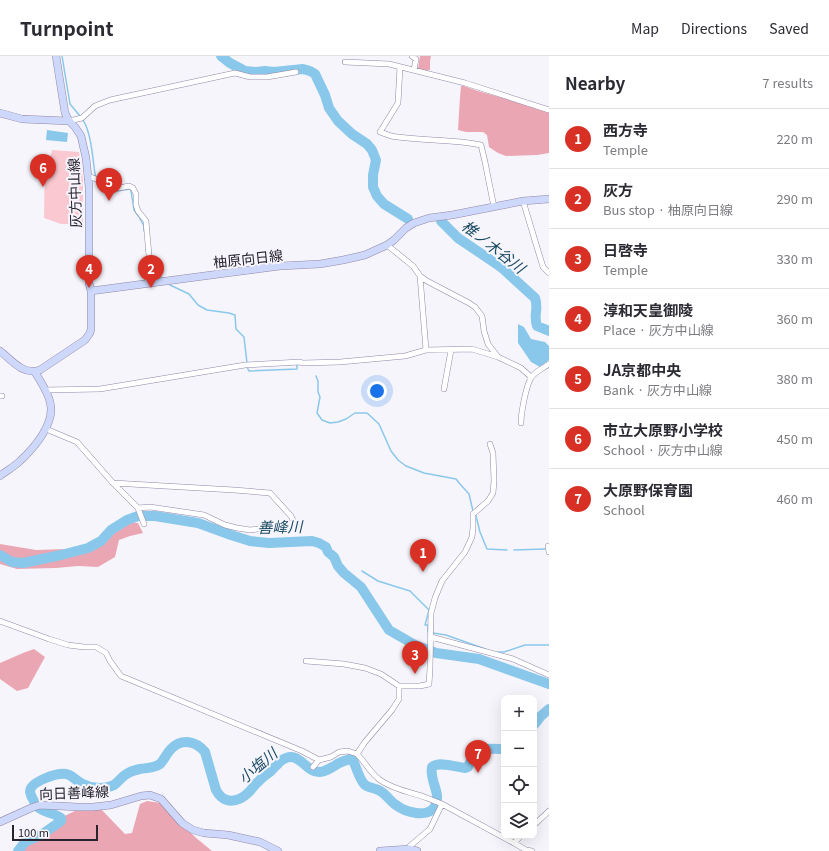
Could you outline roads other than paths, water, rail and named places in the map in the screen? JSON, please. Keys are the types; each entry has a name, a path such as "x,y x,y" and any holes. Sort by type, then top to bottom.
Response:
{"main road":[{"path":"0,113 22,119 69,122 65,110 56,56"},
{"name":"灰方中山線","path":"69,122 77,130 83,142 86,158 89,187 88,264 91,291"},
{"name":"柚原向日線","path":"91,291 280,266 320,264 343,260 365,255 387,245 406,228 420,220 523,201 549,199"},
{"path":"0,350 18,366 26,370 34,372 40,370 88,338 92,326 91,291"},
{"path":"0,476 30,452 46,429 51,416 51,403 34,372"},
{"name":"向日善峰線","path":"0,822 37,805 93,807 150,795 161,799 182,823 193,830 204,833 228,835 260,842 278,851"},
{"path":"380,851 408,849 417,851"}],"street":[{"path":"412,56 416,59 414,70"},
{"path":"345,62 389,64 465,83 549,110"},
{"path":"400,67 398,103 380,132 396,137 481,145 494,207"},
{"path":"69,122 82,118 95,106 110,100 235,73 250,77 267,77 296,72"},
{"path":"88,176 119,188 129,186 133,188 136,194 136,205 138,211 146,221 150,266 147,284"},
{"path":"523,201 543,267 549,273"},
{"path":"387,245 413,266 420,276 427,281 475,307 482,316 488,344 498,357"},
{"path":"420,276 426,350"},
{"path":"45,390 100,388 247,365 300,362 340,362 404,356 426,350 472,349 498,357 521,368 531,377"},
{"path":"444,389 451,350"},
{"path":"521,423 525,395 531,377 549,364"},
{"path":"46,429 77,442 139,510 144,524"},
{"path":"306,661 344,664 365,668 381,674 399,686 420,686 429,684 431,613 434,598 442,581 465,552 472,537 475,513 490,498 493,492 493,453 490,444"},
{"path":"113,483 270,493 292,516 294,522 280,526 250,530 225,525 204,515 150,507 139,510"},
{"path":"0,621 68,645 96,647 106,653 110,661 122,676 302,751 319,760"},
{"path":"431,638 513,659 549,675"},
{"path":"357,754 399,699 399,686"},
{"path":"313,767 319,760 331,757 339,752 348,751 357,754 370,771 380,780 402,791 427,798 438,803 528,851"},
{"path":"408,849 430,829 438,803"},
{"path":"537,821 549,811"},
{"path":"514,843 518,839"}],"water":[{"path":"47,130 68,133 67,142 46,140"},
{"path":"518,324 524,327 531,339 545,342 549,346 549,360 540,367 531,362 518,343"}],"waterway":[{"path":"62,56 70,104 80,116"},
{"name":"椎ノ木谷川","path":"221,56 245,71 274,72 303,69 315,74 325,95 329,108 338,121 352,134 367,144 372,150 376,160 373,175 373,187 377,196 384,204 408,219"},
{"path":"82,119 90,137 96,177"},
{"path":"96,181 98,184 117,191 130,189 134,210 144,226 144,231"},
{"name":"椎ノ木谷川","path":"441,221 458,238 501,267 535,298 537,326 549,331"},
{"path":"147,258 145,270 147,271"},
{"path":"150,272 161,277"},
{"path":"170,285 189,294 198,305 207,310 235,315 236,329 244,337 247,363"},
{"path":"247,367 249,371 297,369 297,365"},
{"path":"316,376 320,397 317,413 322,420 330,423 338,422 355,413 367,413 379,424 391,451 398,460 406,466 424,473 456,479 469,494 473,511 487,549 507,550"},
{"name":"善峰川","path":"0,555 12,562 23,563 88,548 101,541 111,530 127,520 138,516 155,516 198,523 250,541 269,543 312,541 326,547 328,552 334,557 338,566 344,573 361,587 389,630 415,645 436,653 479,659 549,684"},
{"path":"514,550 545,549"},
{"path":"362,571 378,581 410,591 429,610 425,625 428,625 428,632"},
{"path":"433,633 446,635 488,650"},
{"path":"498,652 504,652 525,645 549,645"},
{"name":"小塩川","path":"537,721 549,709"},
{"name":"小塩川","path":"18,851 25,842 41,835 61,821 59,816 39,808 30,792 34,784 51,776 66,774 89,786 97,788 110,787 130,772 160,764 171,749 184,742 193,743 205,752 216,790 219,795 227,800 236,800 245,796 262,778 282,760 288,757 293,757 310,769 319,772 326,771 339,763 350,759 353,760 365,785 382,792 400,808 416,813 432,810 437,801 432,777 432,767 443,764 465,768 468,767 477,752 488,749 501,749"}],"place":[{"name":"市立大原野小学校","path":"43,187"},
{"name":"JA京都中央","path":"109,201"},
{"name":"淳和天皇御陵","path":"89,288"},
{"name":"灰方","path":"151,288"},
{"name":"西方寺","path":"423,572"},
{"name":"日啓寺","path":"415,674"},
{"name":"大原野保育園","path":"478,773"}]}
